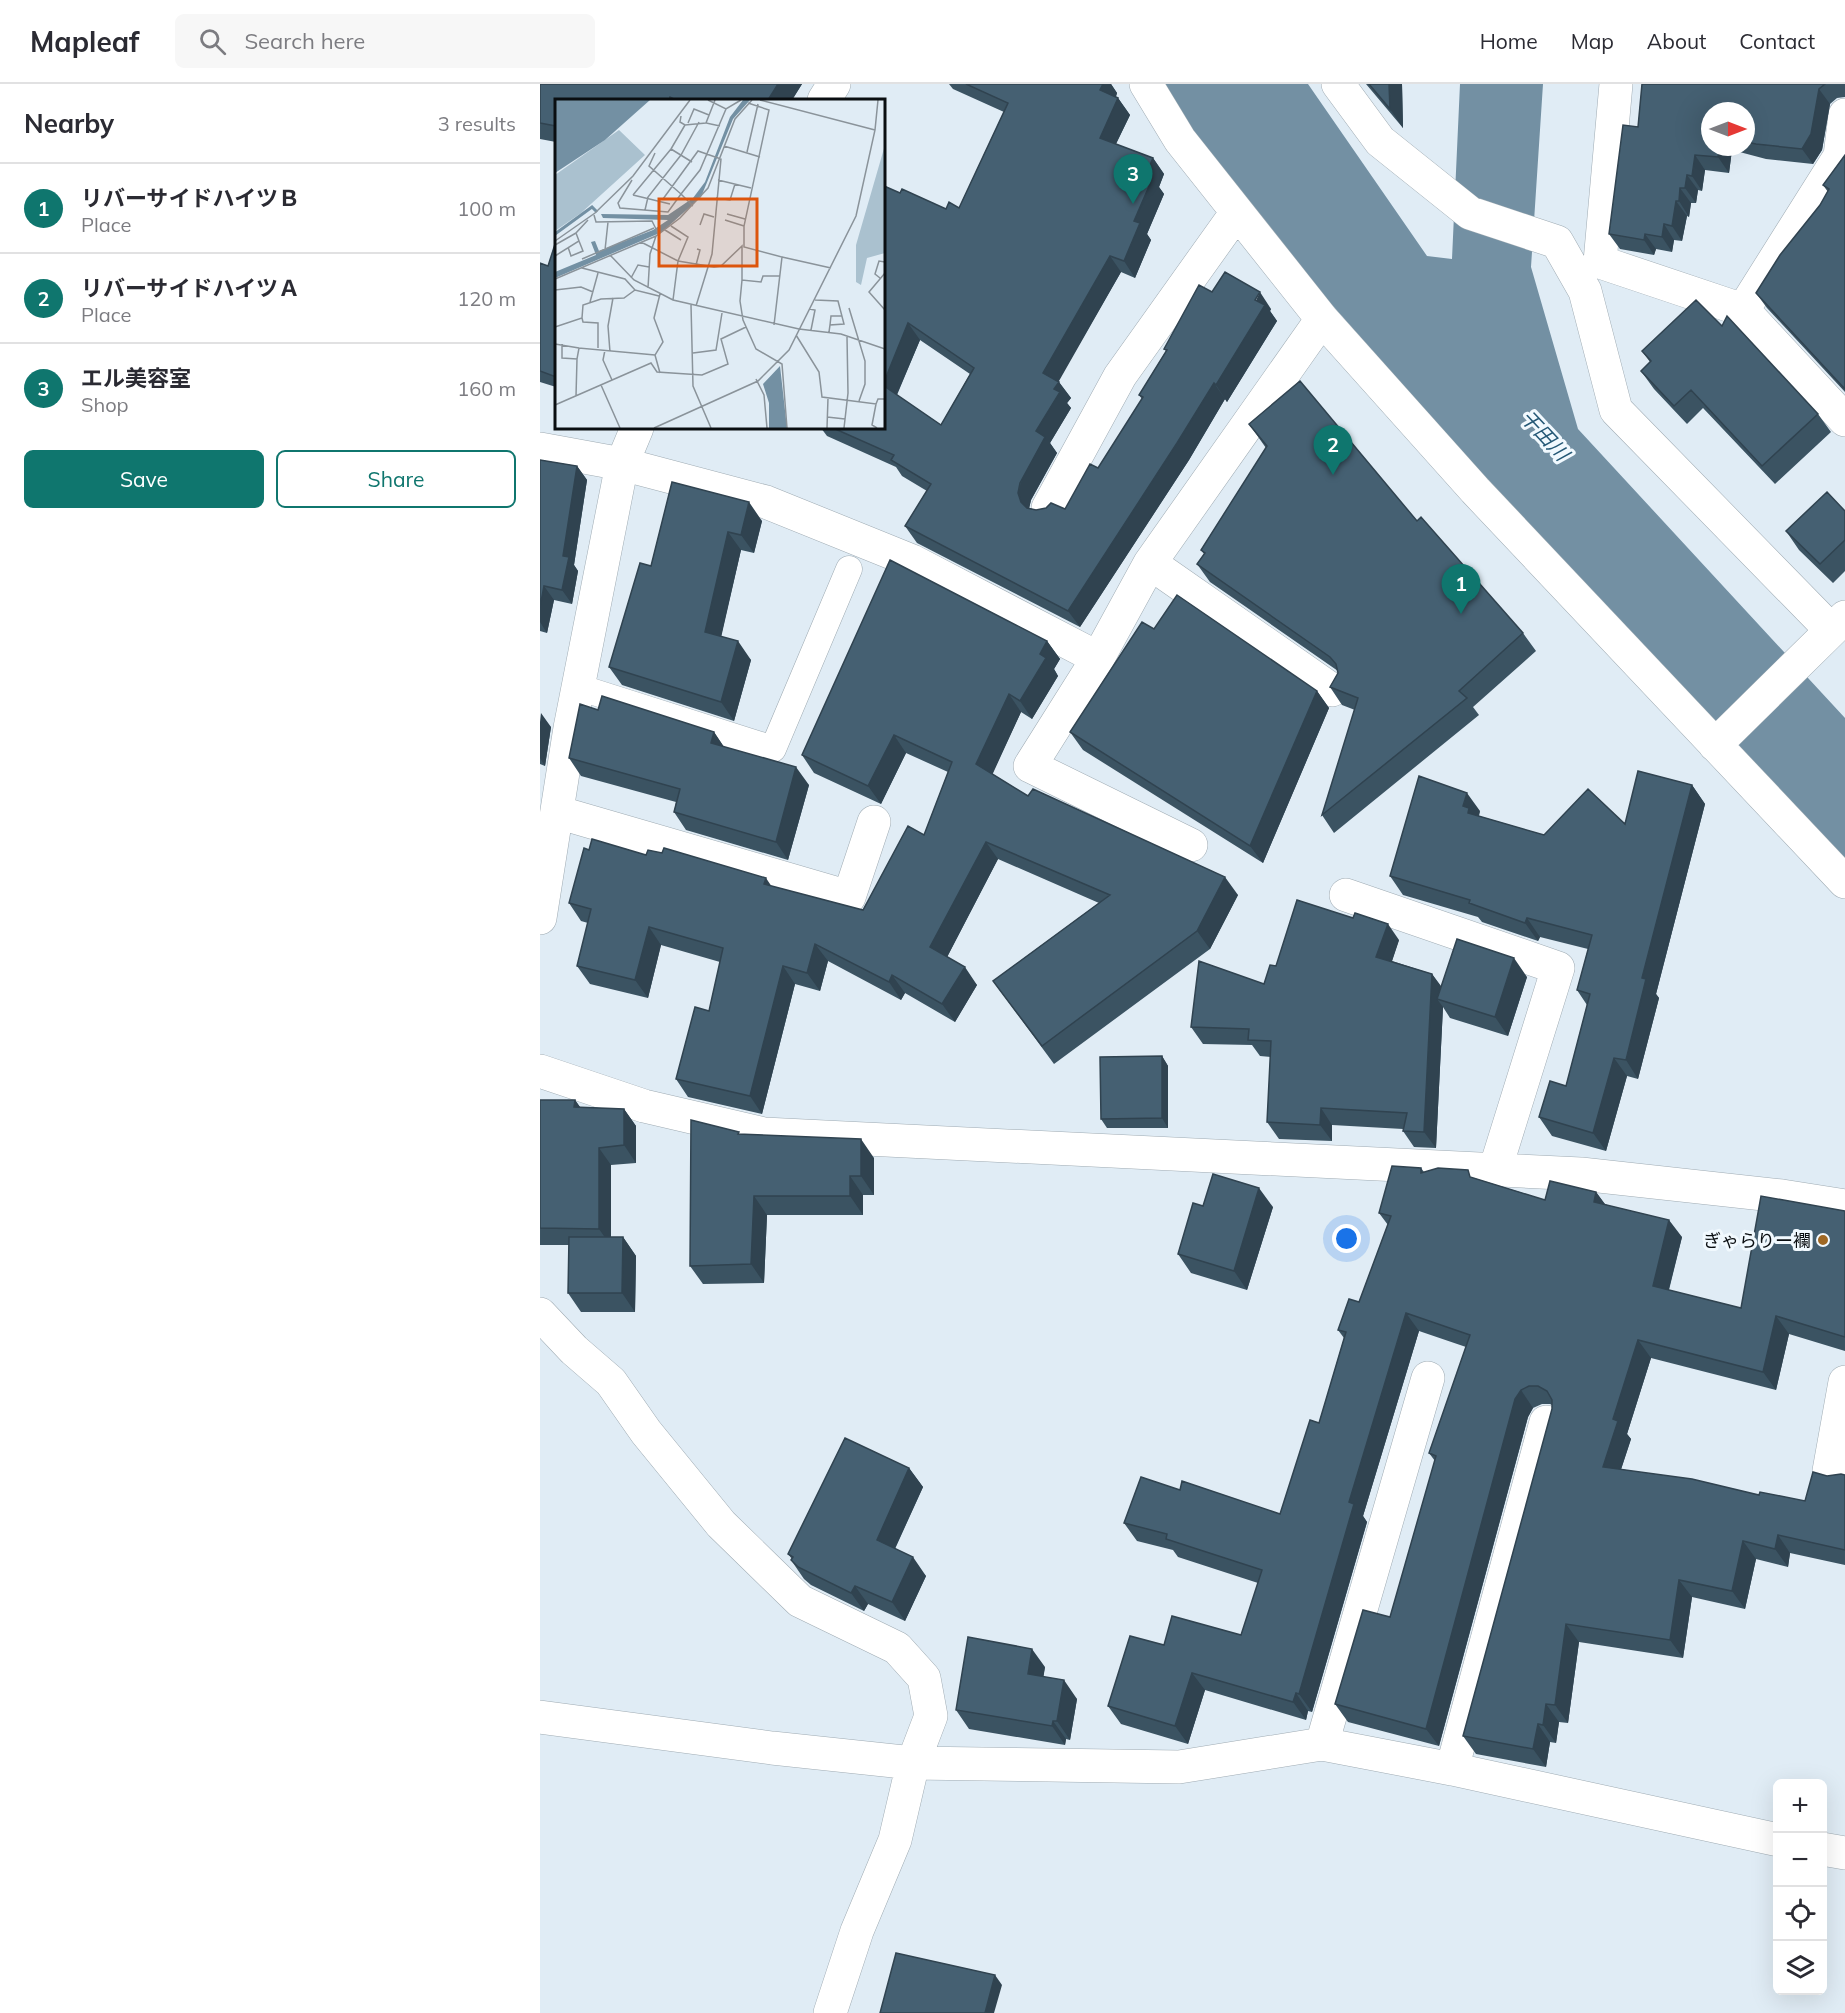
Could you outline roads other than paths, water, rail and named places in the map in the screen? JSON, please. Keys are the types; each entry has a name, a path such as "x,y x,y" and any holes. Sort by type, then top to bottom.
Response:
{"street":[{"path":"825,99 834,84"},
{"path":"1146,84 1180,140 1322,319 1474,490 1721,738 1845,882"},
{"path":"1338,84 1380,141 1470,213 1557,242 1585,291 1595,339 1616,410 1831,630 1721,738"},
{"path":"1616,84 1600,262 1743,310 1845,420"},
{"path":"1743,310 1842,158 1845,116"},
{"path":"1048,508 1119,376 1237,212"},
{"path":"1191,845 1030,766 1098,658 1150,563 1322,319"},
{"path":"540,918 578,687 622,464 637,429"},
{"path":"540,450 622,464 766,502 912,561 1098,658"},
{"path":"1150,563 1332,690"},
{"path":"557,812 849,897 874,822"},
{"path":"1346,895 1558,968 1495,1170"},
{"path":"540,1071 644,1106 764,1134 1581,1174 1782,1196 1845,1206"},
{"path":"540,1314 574,1350 611,1382 646,1432 721,1524 800,1601 897,1648 924,1678 931,1716 913,1762 895,1840 857,1931 830,2013"},
{"path":"1322,1744 1428,1378"},
{"path":"1845,1382 1829,1472 1845,1476"},
{"path":"1452,1769 1546,1422"},
{"path":"540,1717 772,1748 913,1762 1179,1767 1322,1744 1452,1769 1773,1839"},
{"path":"1827,1850 1845,1853"}],"lane":[{"path":"578,687 773,749 849,569"}],"water":[{"name":"干田川","path":"1161,84 1308,84 1427,256 1452,259 1460,84 1543,84 1531,267 1578,429 1845,718 1845,867 1733,758 1263,227 1200,148"}],"place":[{"name":"エル美容室","path":"1133,204"},
{"name":"リバーサイドハイツＡ","path":"1333,475"},
{"name":"リバーサイドハイツＢ","path":"1461,614"},
{"name":"ぎゃらりー襴","path":"1823,1240"}]}
